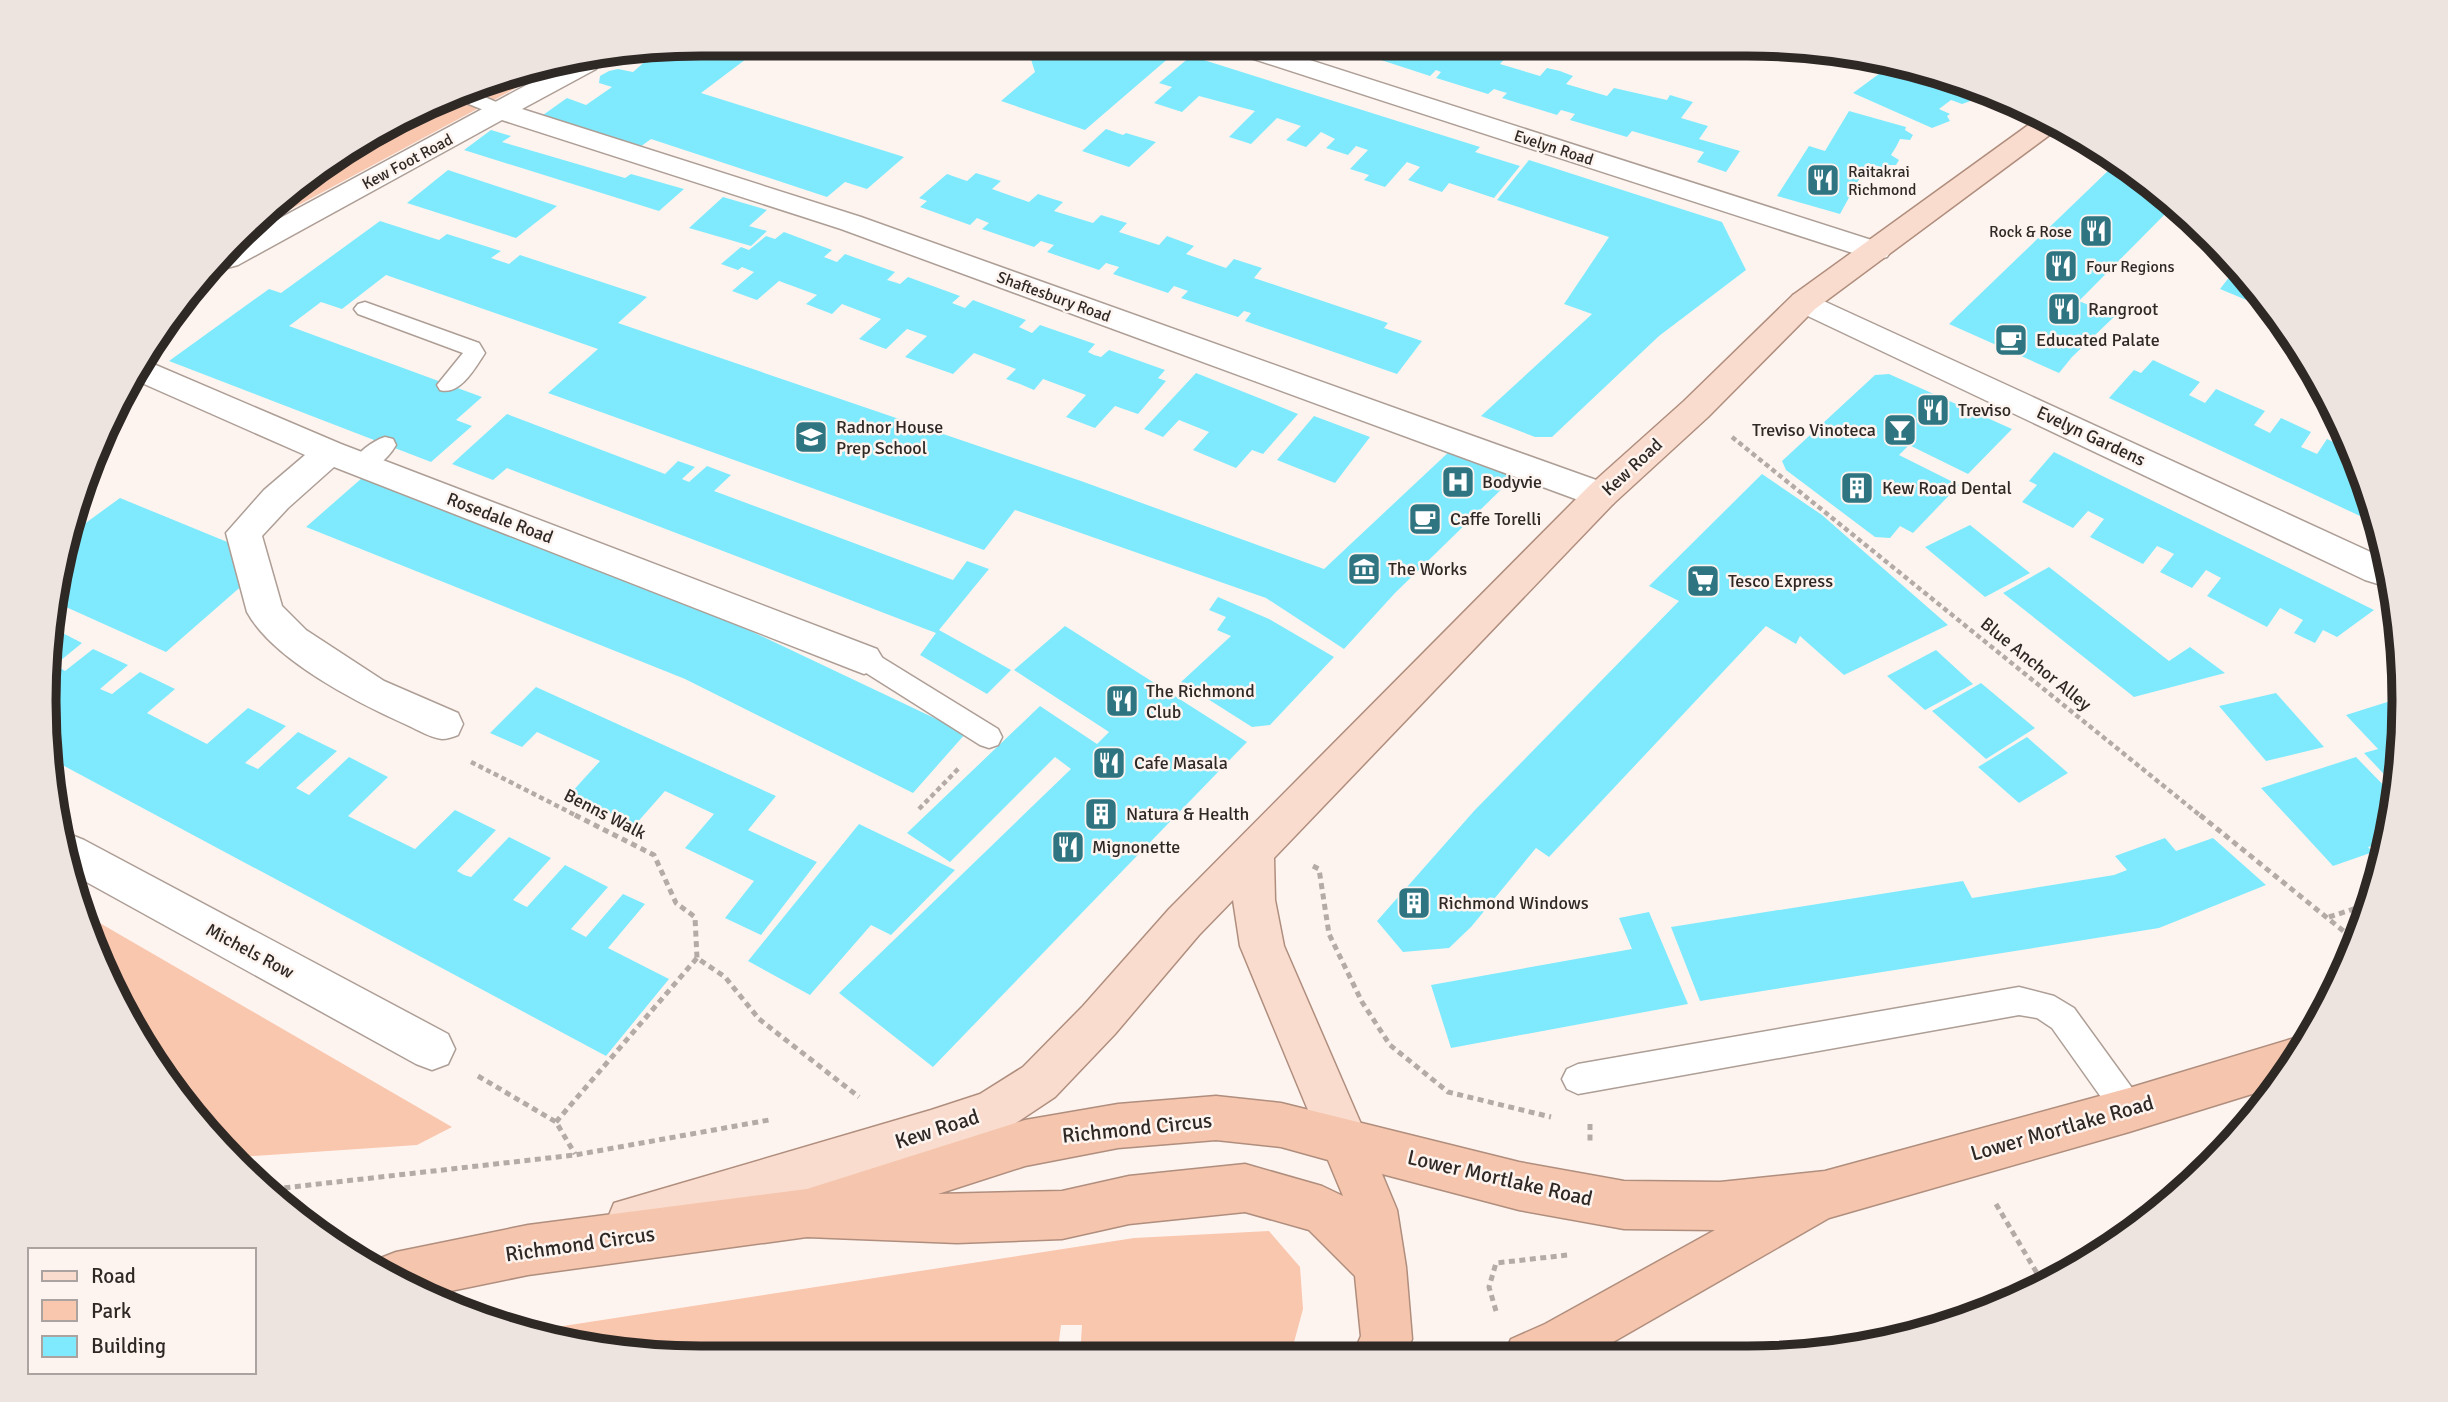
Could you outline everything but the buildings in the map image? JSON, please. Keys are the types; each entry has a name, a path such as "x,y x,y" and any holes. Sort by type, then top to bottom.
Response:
{"highway":[{"name":"Lower Mortlake Road","path":"1344,1140 1519,1186 1624,1205 1720,1206 1825,1195 2129,1110 2280,1064"},
{"name":"Richmond Circus","path":"807,1213 1025,1143 1118,1126 1216,1118 1281,1125 1344,1140"},
{"path":"1344,1140 1373,1210 1387,1339 1384,1346"},
{"name":"Richmond Circus","path":"407,1275 528,1250 807,1213 957,1219 1062,1215 1129,1200 1245,1188 1322,1210 1345,1229 1381,1267"},
{"name":"Lower Mortlake Road","path":"1554,1346 1825,1195"}],"main road":[{"name":"Kew Road","path":"528,1250 917,1137 994,1111 1040,1082 1100,1020 1184,922 1601,495 1696,408 1804,302 2042,128"},
{"path":"1253,854 1255,923 1262,946 1344,1140"}],"street":[{"name":"Evelyn Road","path":"1269,56 1876,251"},
{"name":"Kew Foot Road","path":"239,252 579,67"},
{"name":"Shaftesbury Road","path":"501,111 851,223 1601,495"},
{"name":"Evelyn Gardens","path":"1804,302 2378,571"},
{"name":"Rosedale Road","path":"146,372 359,454 864,659"},
{"path":"359,454 276,499 244,533 265,612 293,640 370,692 444,724"},
{"name":"Michels Row","path":"75,855 432,1049"}],"lane":[{"path":"471,98 501,111"},
{"path":"365,309 471,348 474,354 449,385"},
{"path":"864,659 989,737"},
{"path":"1578,1079 2019,1001 2043,1006 2063,1018 2129,1110"}],"path":[{"name":"Blue Anchor Alley","path":"1696,408 2348,934"},
{"name":"Benns Walk","path":"444,724 453,753 654,855 676,903 695,917 697,958"},
{"path":"919,809 989,737"},
{"path":"2329,917 2358,908"},
{"path":"1320,935 1329,934 1362,1002 1390,1045 1448,1092 1555,1117"},
{"path":"556,1122 697,958 725,977 759,1019 866,1103 852,1105"},
{"path":"432,1049 556,1122 575,1155"},
{"path":"279,1188 575,1155 773,1119"},
{"path":"1578,1122 1590,1124 1590,1147"},
{"path":"1967,1155 2038,1276"},
{"path":"1488,1294 1487,1283 1496,1263 1572,1254"}],"green space":[{"path":"535,78 273,219 308,189 378,142 454,105"},
{"path":"94,920 452,1127 417,1145 245,1157 189,1094 142,1023 105,948"},
{"path":"1269,1231 1300,1267 1303,1309 1293,1346 1081,1346 1082,1325 1061,1325 1058,1346 659,1345 575,1334 550,1328 1134,1238"}],"place":[{"name":"Raitakrai Richmond","path":"1823,180"},
{"name":"Rock & Rose","path":"2096,231"},
{"name":"Four Regions","path":"2061,266"},
{"name":"Rangroot","path":"2064,309"},
{"name":"Educated Palate","path":"2011,340"},
{"name":"Treviso","path":"1933,410"},
{"name":"Treviso Vinoteca","path":"1900,430"},
{"name":"Radnor House Prep School","path":"811,437"},
{"name":"Bodyvie","path":"1458,482"},
{"name":"Kew Road Dental","path":"1857,488"},
{"name":"Caffe Torelli","path":"1425,519"},
{"name":"The Works","path":"1364,569"},
{"name":"Tesco Express","path":"1703,581"},
{"name":"The Richmond Club","path":"1122,701"},
{"name":"Cafe Masala","path":"1109,763"},
{"name":"Natura & Health","path":"1101,814"},
{"name":"Mignonette","path":"1068,847"},
{"name":"Richmond Windows","path":"1414,903"}]}
